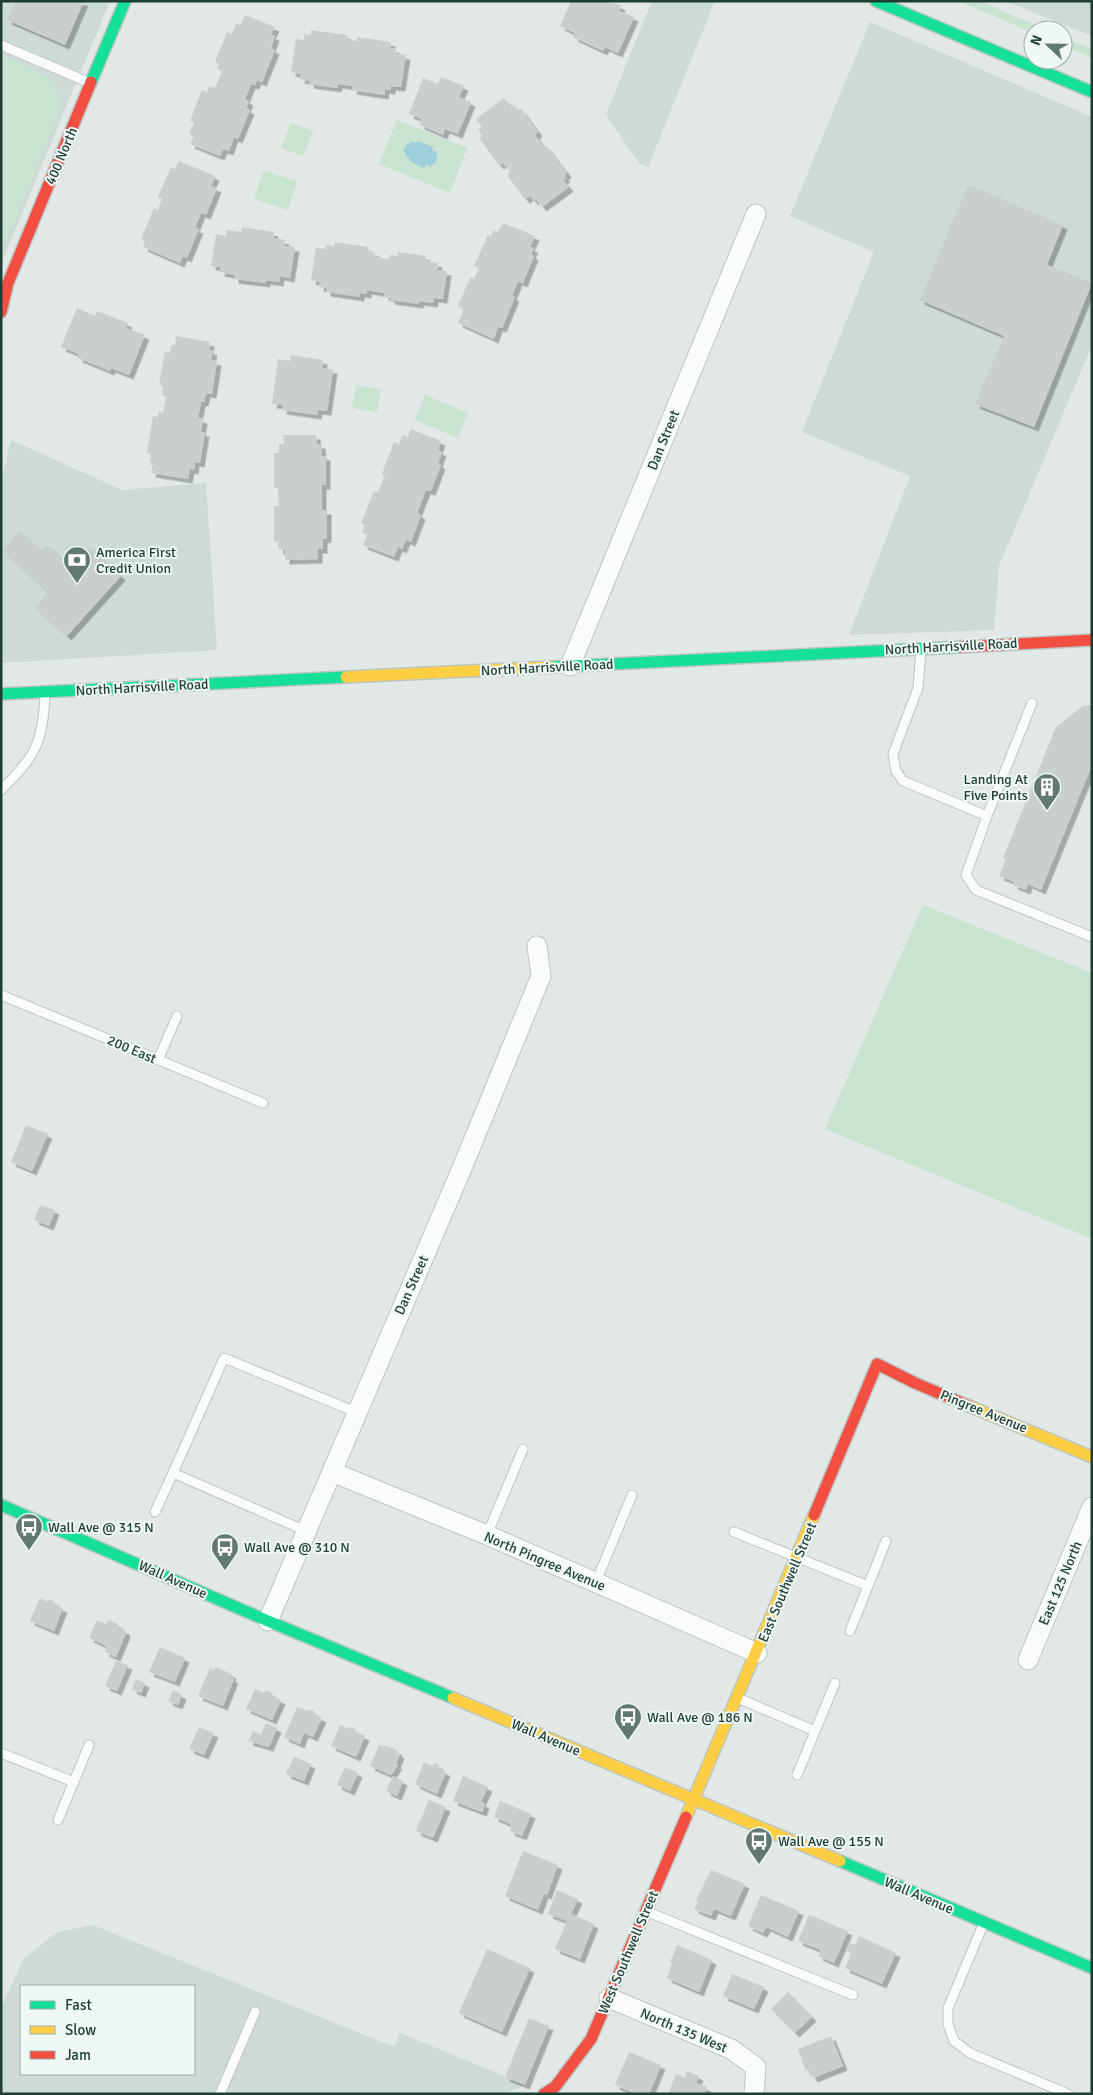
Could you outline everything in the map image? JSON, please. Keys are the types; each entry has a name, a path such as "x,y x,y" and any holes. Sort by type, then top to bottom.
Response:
{"main road":[{"name":"400 North","path":"1,312 8,282 125,1"},
{"path":"876,1 1092,92"},
{"name":"North Harrisville Road","path":"1,694 1092,640"},
{"name":"Pingree Avenue","path":"877,1364 915,1383 1092,1457"},
{"name":"East Southwell Street","path":"694,1799 877,1364"},
{"name":"Wall Avenue","path":"1,1505 268,1621 1092,1968"},
{"name":"West Southwell Street","path":"544,2094 555,2087 591,2039 694,1799"}],"street":[{"name":"Dan Street","path":"570,666 756,214"},
{"name":"Dan Street","path":"268,1621 356,1412 447,1204 541,976 537,946"},
{"name":"North Pingree Avenue","path":"332,1472 487,1535 757,1653"},
{"name":"East 125 North","path":"1028,1660 1092,1506"},
{"name":"North 135 West","path":"609,1998 731,2050 756,2067 754,2094"}],"lane":[{"path":"1,45 91,83"},
{"path":"922,647 918,688 893,754 896,771 903,781 987,816"},
{"path":"1,790 28,760 38,744 44,723 45,692"},
{"path":"1032,704 987,816 966,875 976,890 1092,937"},
{"name":"200 East","path":"1,995 263,1103"},
{"path":"158,1060 176,1016"},
{"path":"155,1512 224,1358 356,1412"},
{"path":"487,1535 523,1449"},
{"path":"173,1473 306,1531"},
{"path":"596,1582 632,1495"},
{"path":"734,1532 868,1586"},
{"path":"850,1631 886,1541"},
{"path":"797,1775 835,1683"},
{"path":"738,1698 815,1731"},
{"path":"58,1820 89,1745"},
{"path":"1,1753 74,1782"},
{"path":"646,1910 853,1995"},
{"path":"984,1922 948,2008 948,2024 954,2041 970,2053 1068,2094"},
{"path":"220,2094 255,2012"}],"shaded area":[{"path":"1,1 110,1 1,264"},
{"path":"652,1 715,1 648,167 639,163 606,115"},
{"path":"1005,1 1092,1 1092,36 1073,28 1073,20 1052,20"},
{"path":"870,22 1092,117 1092,345 999,566 994,630 849,635 910,476 802,432 874,252 790,216"},
{"path":"11,440 122,490 206,483 217,650 1,663 1,481"},
{"path":"93,1925 394,2047 400,2033 526,2085 504,2094 1,2094 1,2008 24,1958 58,1932"}],"green space":[{"path":"958,1 980,1 1024,20 1023,29"},
{"path":"1073,41 1092,49 1092,58 1073,49"},
{"path":"1,55 35,70 50,80 60,95 60,111 7,240 1,238"},
{"path":"397,120 467,148 450,193 379,164"},
{"path":"291,123 313,131 303,156 281,148"},
{"path":"263,171 297,181 288,210 254,199"},
{"path":"356,385 381,389 377,412 352,408"},
{"path":"425,395 468,413 458,438 415,420"},
{"path":"923,905 1092,973 1092,1239 825,1129"}],"water":[{"path":"411,141 416,143 418,141 433,147 432,150 437,152 436,155 438,156 431,167 426,164 424,168 409,161 410,158 405,156 406,153 403,152 407,143 410,144"}],"building":[{"path":"16,1 84,1 65,45 7,20"},
{"path":"571,1 609,1 621,6 619,11 634,17 618,53 605,47 603,51 573,37 575,33 560,26"},
{"path":"245,15 275,27 271,35 275,36 271,48 275,50 262,82 257,80 255,85 251,84 245,99 249,101 246,108 250,110 238,139 234,137 229,151 223,149 220,156 190,144 194,136 189,134 194,122 190,121 202,90 207,92 210,86 215,88 222,71 217,69 219,64 215,62 227,32 232,34 236,23 241,25"},
{"path":"311,30 347,35 347,40 357,41 357,37 391,42 390,48 396,49 396,54 406,55 401,87 391,86 391,90 385,89 384,95 352,90 353,86 338,84 337,88 309,84 310,81 300,79 301,74 291,72 296,39 304,40 304,34 311,35"},
{"path":"441,77 464,86 459,97 471,102 458,134 445,129 443,135 420,125 422,119 409,114 423,78 438,84"},
{"path":"504,98 511,107 514,105 518,110 521,109 538,132 535,135 544,148 546,146 567,173 564,176 566,178 563,180 569,187 542,207 536,199 534,201 530,196 525,199 507,175 510,172 503,163 499,165 479,138 482,136 478,130 482,127 476,119"},
{"path":"179,161 215,176 211,186 217,188 206,215 201,213 195,228 199,229 187,258 183,256 180,263 143,247 145,241 141,239 154,208 158,210 162,198 158,197 171,167 175,169"},
{"path":"968,185 1063,225 1047,265 1092,283 1034,427 975,404 1004,336 920,300"},
{"path":"503,223 535,236 530,247 534,248 531,254 534,256 523,283 518,281 512,296 515,297 502,328 498,327 494,339 458,323 464,309 458,306 470,278 474,279 479,268 474,266 488,235 491,236 494,230 498,232"},
{"path":"242,227 274,232 273,238 285,240 284,246 295,247 290,278 280,276 279,282 266,280 266,283 234,279 234,275 220,272 221,267 211,266 216,234 226,236 227,230 241,232"},
{"path":"335,242 368,247 368,251 375,252 374,257 389,259 390,255 398,256 398,252 426,256 425,261 438,263 437,270 447,271 443,299 434,298 433,303 419,301 419,304 390,300 391,298 384,296 384,293 367,290 367,294 360,293 360,297 326,292 326,288 319,287 320,282 311,280 316,248 326,249 326,245 334,246"},
{"path":"77,308 95,316 97,311 128,323 126,328 145,335 129,375 111,368 110,371 78,358 79,354 61,347"},
{"path":"176,336 210,342 209,350 213,351 211,360 217,361 212,394 206,393 204,402 201,402 198,418 203,419 201,432 205,432 200,463 195,462 194,470 190,469 188,479 151,473 153,463 150,463 151,454 147,453 153,416 158,417 159,412 163,413 166,396 162,395 163,386 159,385 165,352 170,353 171,345 175,345"},
{"path":"291,355 323,360 322,368 333,369 327,411 318,410 317,415 282,410 283,405 272,404 278,359 290,361"},
{"path":"411,429 441,441 438,450 442,452 438,463 441,465 431,491 426,490 417,513 421,515 411,542 406,540 402,549 398,547 394,557 363,545 367,535 362,533 365,525 361,524 374,491 378,492 385,476 382,474 394,442 399,444 403,435 408,437"},
{"path":"283,435 316,435 317,444 321,444 322,456 326,456 326,485 322,485 322,510 327,510 327,538 323,539 323,549 318,549 318,559 285,560 285,550 279,550 279,541 274,542 274,506 279,506 278,488 274,488 274,453 279,453 279,444 284,444"},
{"name":"America First Credit Union","path":"20,531 41,551 47,544 72,566 90,547 121,576 67,636 35,607 48,592 3,550"},
{"name":"Landing At Five Points","path":"1092,705 1092,765 1041,890 1028,884 1026,890 1013,885 1015,882 999,876 1006,859 1003,858 1056,727 1083,706"},
{"path":"26,1125 48,1134 32,1171 11,1162"},
{"path":"40,1205 55,1210 49,1226 34,1220"},
{"path":"40,1598 48,1602 49,1599 55,1602 54,1605 63,1608 54,1631 30,1621"},
{"path":"97,1620 106,1624 108,1620 118,1624 117,1628 125,1630 126,1633 116,1657 105,1652 107,1646 89,1638"},
{"path":"160,1647 185,1658 175,1682 149,1672"},
{"path":"116,1661 128,1665 117,1691 105,1686"},
{"path":"215,1667 232,1674 231,1678 234,1679 223,1706 198,1696 210,1668 214,1670"},
{"path":"136,1679 145,1683 141,1693 132,1689"},
{"path":"255,1689 264,1693 266,1690 281,1700 272,1720 246,1709"},
{"path":"173,1690 182,1695 178,1705 168,1701"},
{"path":"297,1707 307,1711 308,1709 314,1711 313,1714 322,1718 313,1737 304,1733 300,1744 284,1737"},
{"path":"266,1723 277,1728 269,1747 248,1741 253,1731 261,1734"},
{"path":"340,1725 349,1729 350,1727 356,1730 355,1732 365,1736 356,1757 331,1746"},
{"path":"199,1727 214,1733 204,1755 189,1749"},
{"path":"379,1745 384,1747 385,1745 398,1751 397,1753 400,1754 396,1764 398,1765 391,1775 370,1766"},
{"path":"294,1757 311,1764 304,1781 286,1774"},
{"path":"424,1762 433,1766 434,1763 439,1765 438,1768 446,1772 437,1794 415,1784"},
{"path":"345,1767 358,1773 350,1791 337,1785"},
{"path":"393,1776 403,1781 397,1796 386,1791"},
{"path":"463,1776 488,1787 481,1802 485,1804 482,1812 453,1801"},
{"path":"429,1800 446,1807 433,1838 416,1831"},
{"path":"500,1801 531,1814 522,1836 510,1831 512,1825 494,1817"},
{"path":"523,1851 558,1865 547,1895 544,1894 538,1910 505,1896"},
{"path":"711,1870 745,1884 731,1916 714,1909 711,1916 694,1909 698,1901 696,1900"},
{"path":"557,1890 578,1899 571,1914 594,1924 580,1959 555,1949 567,1921 548,1914"},
{"path":"761,1895 799,1911 788,1937 766,1927 763,1933 748,1926"},
{"path":"809,1915 848,1931 834,1963 818,1956 821,1950 798,1941"},
{"path":"859,1936 896,1953 882,1984 845,1968 851,1953 846,1951 849,1943 855,1945"},
{"path":"677,1945 712,1960 699,1992 667,1978 672,1963 670,1962"},
{"path":"487,1949 530,1968 502,2032 459,2013"},
{"path":"732,1974 764,1987 754,2009 723,1996"},
{"path":"788,1992 812,2017 795,2033 771,2009"},
{"path":"529,2018 549,2026 525,2085 505,2077"},
{"path":"831,2036 843,2066 813,2078 809,2070 806,2071 798,2049"},
{"path":"629,2052 661,2065 649,2094 636,2094 615,2085"},
{"path":"687,2071 699,2076 696,2083 707,2087 704,2094 668,2094 676,2074 685,2078"}],"traffic: fast":[{"path":"91,82 125,1"},
{"path":"876,1 1092,92"},
{"path":"551,667 960,647"},
{"path":"1,694 346,677"},
{"path":"1,1505 268,1621 453,1698"},
{"path":"840,1861 1092,1968"}],"traffic: slow":[{"path":"346,677 551,667"},
{"path":"969,1406 1092,1457"},
{"path":"686,1817 814,1515"},
{"path":"453,1698 840,1861"}],"traffic: jam":[{"path":"1,312 8,283 91,82"},
{"path":"960,647 1092,640"},
{"path":"814,1515 877,1364 915,1383 969,1406"},
{"path":"544,2094 555,2087 591,2039 686,1817"}],"place":[{"name":"America First Credit Union","path":"77,584"},
{"name":"Landing At Five Points","path":"1047,811"},
{"name":"Wall Ave @ 315 N","path":"29,1551"},
{"name":"Wall Ave @ 310 N","path":"225,1571"},
{"name":"Wall Ave @ 186 N","path":"628,1741"},
{"name":"Wall Ave @ 155 N","path":"759,1865"}]}
